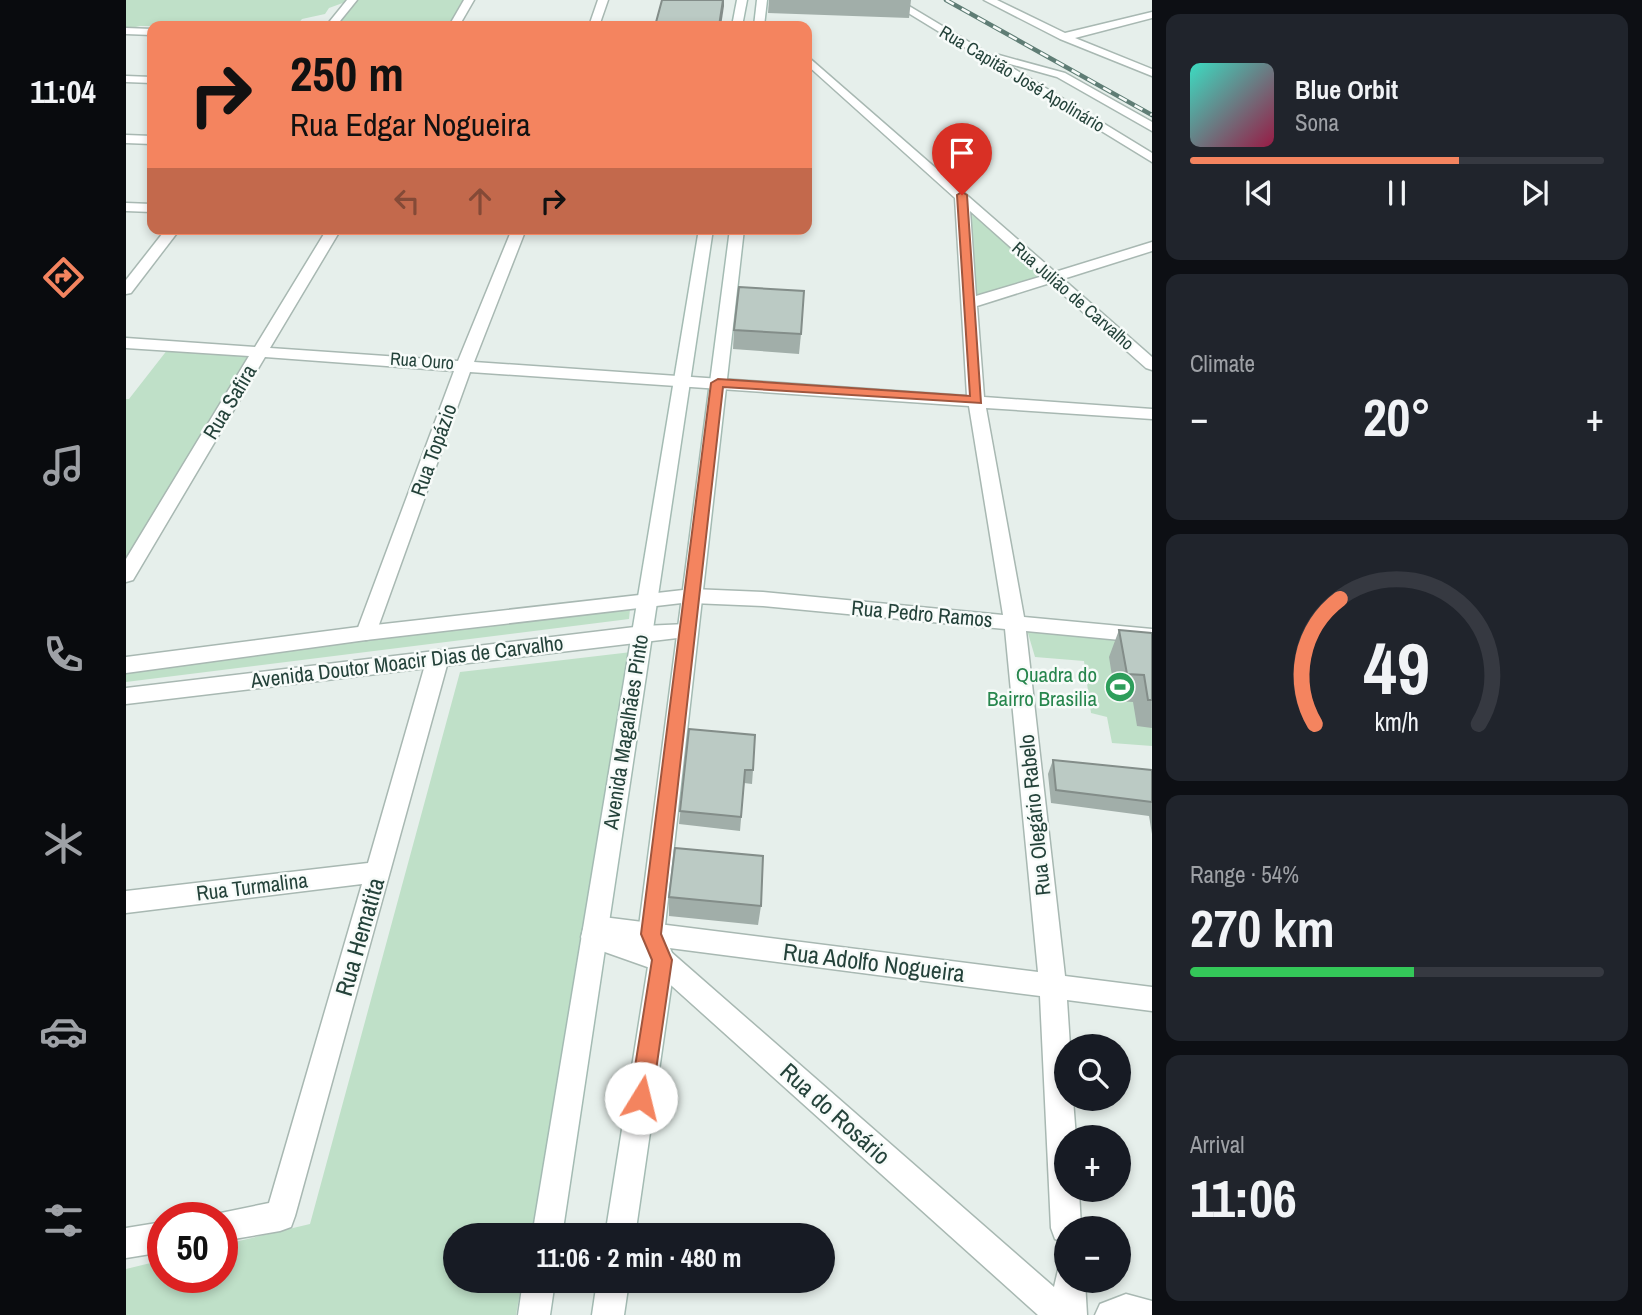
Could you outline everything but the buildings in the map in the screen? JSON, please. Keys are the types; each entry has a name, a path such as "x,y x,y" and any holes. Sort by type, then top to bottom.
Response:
{"street":[{"path":"335,21 352,0"},
{"path":"457,21 469,0"},
{"path":"596,21 603,0"},
{"path":"738,21 742,0"},
{"path":"760,21 762,0"},
{"name":"Rua Capitão José Apolinário","path":"892,0 1152,158"},
{"path":"989,0 1064,37 1152,73"},
{"path":"1064,37 1152,15"},
{"path":"126,30 147,32"},
{"path":"980,53 1061,75 1152,127"},
{"name":"Rua Julião de Carvalho","path":"812,63 1152,365"},
{"path":"126,79 147,80"},
{"path":"126,139 147,140"},
{"name":"Rua Olegário Rabelo","path":"962,195 976,400 1015,623 1053,986 1065,1216"},
{"path":"126,207 147,208"},
{"path":"126,290 168,235"},
{"name":"Rua Safira","path":"126,575 330,235"},
{"name":"Rua Topázio","path":"366,633 465,364 517,235"},
{"name":"Avenida Magalhães Pinto","path":"662,960 651,934 692,596 689,458 682,380 705,235"},
{"name":"Avenida Magalhães Pinto","path":"549,1223 647,601 689,458 718,383 736,235"},
{"path":"971,303 1152,246"},
{"name":"Rua Ouro","path":"126,343 465,364 1152,414"},
{"name":"Rua Pedro Ramos","path":"647,601 692,596 763,599 1152,636"},
{"name":"Avenida Doutor Moacir Dias de Carvalho","path":"126,665 366,633 647,601"},
{"name":"Avenida Doutor Moacir Dias de Carvalho","path":"126,696 687,631"},
{"name":"Rua Hematita","path":"238,1223 280,1216 438,658"},
{"name":"Rua Turmalina","path":"126,902 379,872"},
{"name":"Rua Adolfo Nogueira","path":"594,932 651,934 1152,999"},
{"name":"Rua do Rosário","path":"594,932 662,960 1062,1315"},
{"path":"622,1223 662,960"},
{"path":"126,1243 147,1240"},
{"path":"534,1315 537,1293"},
{"path":"608,1315 611,1293"},
{"path":"1070,1293 1071,1315"},
{"path":"1111,1315 1126,1310 1148,1315"}],"green space":[{"path":"126,0 351,0 329,8 325,14 300,21 147,21 147,26 126,29"},
{"path":"351,0 469,0 457,21 335,21"},
{"path":"962,195 1052,278 971,303"},
{"path":"168,349 250,354 126,561 126,399 129,399"},
{"path":"630,609 629,619 126,682 126,669"},
{"name":"Quadra do Bairro Brasilia","path":"1027,630 1152,643 1152,746 1112,743 1107,717 1091,713 1084,661 1035,657"},
{"path":"640,651 533,1223 443,1223 443,1293 520,1293 516,1315 126,1315 126,1269 147,1264 147,1293 238,1293 238,1241 310,1224 460,672"}],"railway":[{"path":"946,0 1152,115"}],"place":[{"name":"Quadra do Bairro Brasilia","path":"1120,687"}],"route":[{"path":"641,1098 662,960 651,934 662,830 718,383 976,400 962,195"}]}
